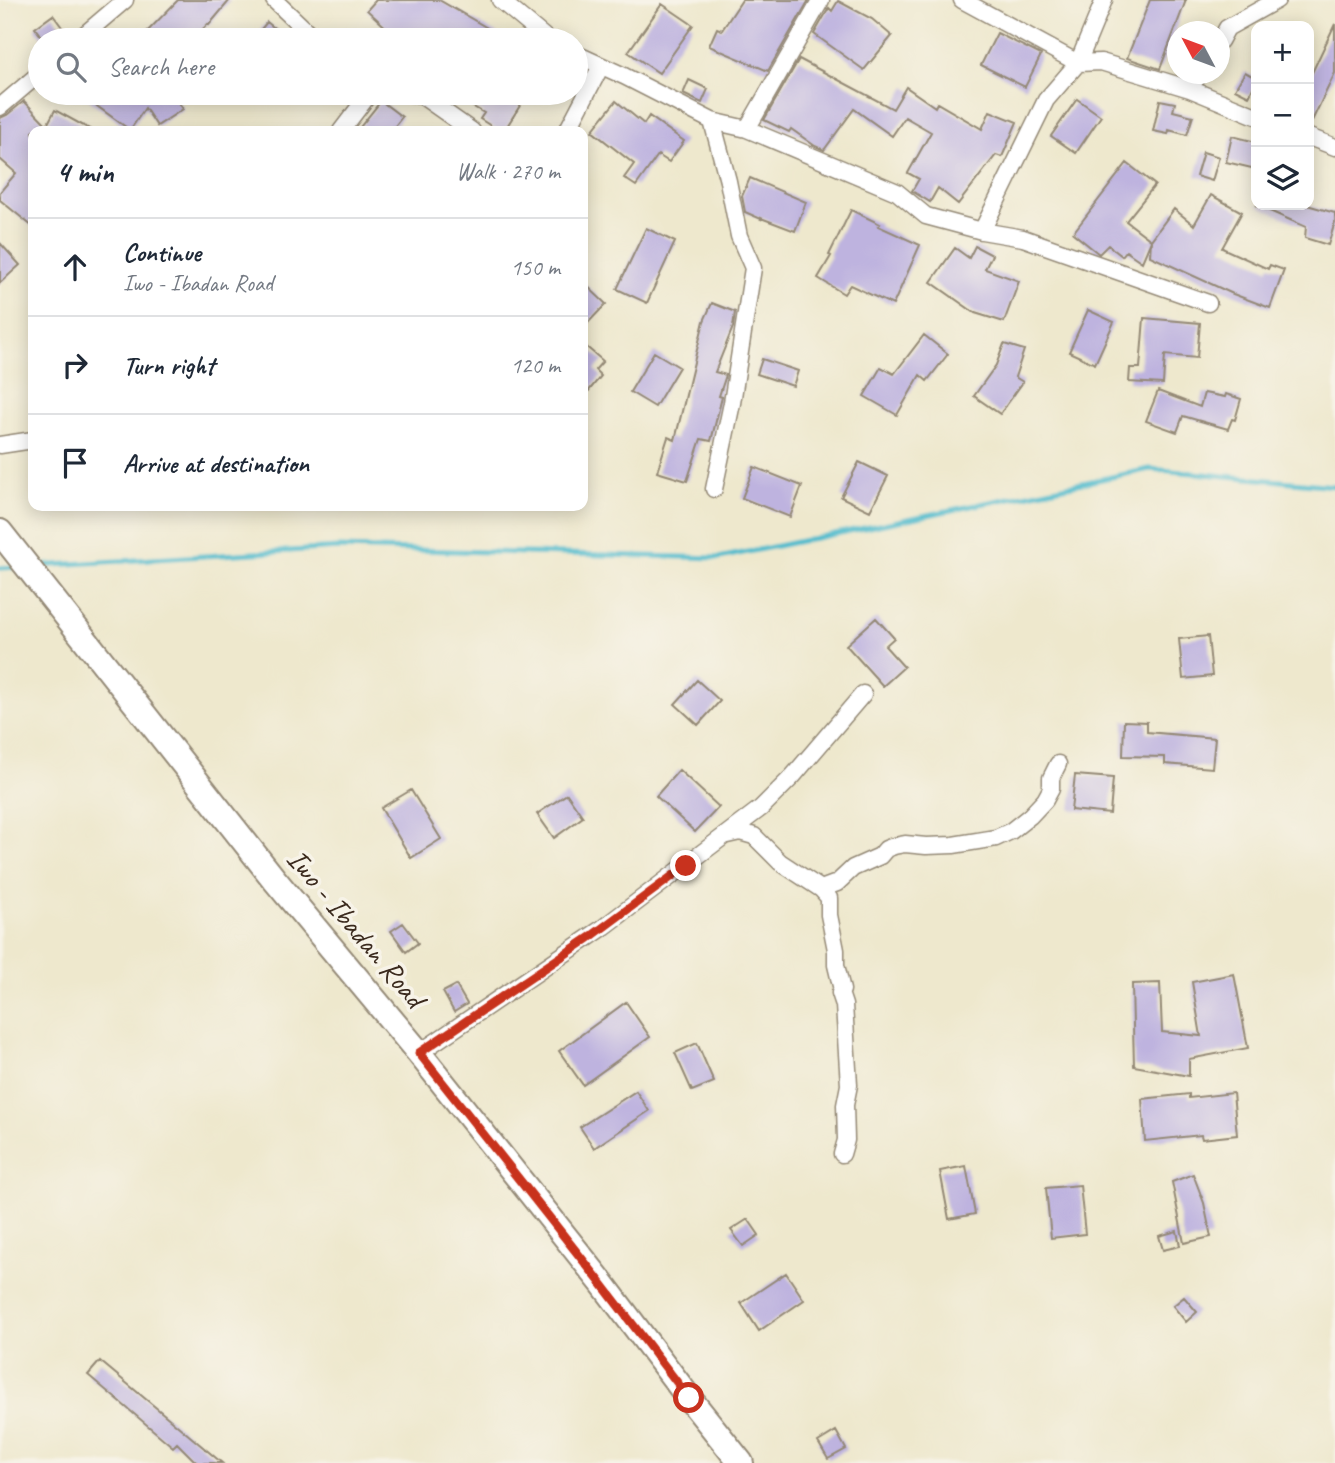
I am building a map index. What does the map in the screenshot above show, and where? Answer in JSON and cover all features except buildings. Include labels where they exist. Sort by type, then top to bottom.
[{"type":"main road","name":"Iwo - Ibadan Road","points":[[0,533],[274,879],[419,1053],[741,1463]]},
{"type":"street","points":[[92,28],[125,0]]},
{"type":"street","points":[[274,0],[303,28]]},
{"type":"street","points":[[500,0],[534,28]]},
{"type":"street","points":[[747,129],[821,0]]},
{"type":"street","points":[[962,0],[1078,63],[1101,62],[1190,89],[1251,114]]},
{"type":"street","points":[[982,230],[1046,100],[1078,63],[1104,0]]},
{"type":"street","points":[[1230,26],[1276,0]]},
{"type":"street","points":[[588,60],[712,121],[747,129],[897,192],[926,216],[1023,238],[1208,303]]},
{"type":"street","points":[[588,91],[601,66]]},
{"type":"street","points":[[0,107],[28,83]]},
{"type":"street","points":[[1190,89],[1193,84]]},
{"type":"street","points":[[345,126],[361,105]]},
{"type":"street","points":[[435,105],[465,126]]},
{"type":"street","points":[[570,126],[581,105]]},
{"type":"street","points":[[712,121],[739,236],[753,268],[732,403],[714,489]]},
{"type":"street","points":[[1314,139],[1335,147]]},
{"type":"street","points":[[0,444],[28,441]]},
{"type":"street","points":[[419,1053],[589,938],[761,808],[793,776],[863,694]]},
{"type":"street","points":[[821,889],[837,883],[853,868],[880,856],[886,849],[894,846],[953,845],[996,838],[1011,831],[1045,800],[1058,764]]},
{"type":"street","points":[[727,835],[740,832],[754,836],[779,862],[821,889],[829,898],[836,965],[844,1005],[849,1085],[845,1105],[846,1140],[842,1154]]},
{"type":"waterway","points":[[35,566],[339,548],[719,558],[1150,469],[1335,486]]},
{"type":"waterway","points":[[0,568],[18,567]]},
{"type":"route","points":[[686,866],[589,938],[419,1053],[689,1398]]}]
